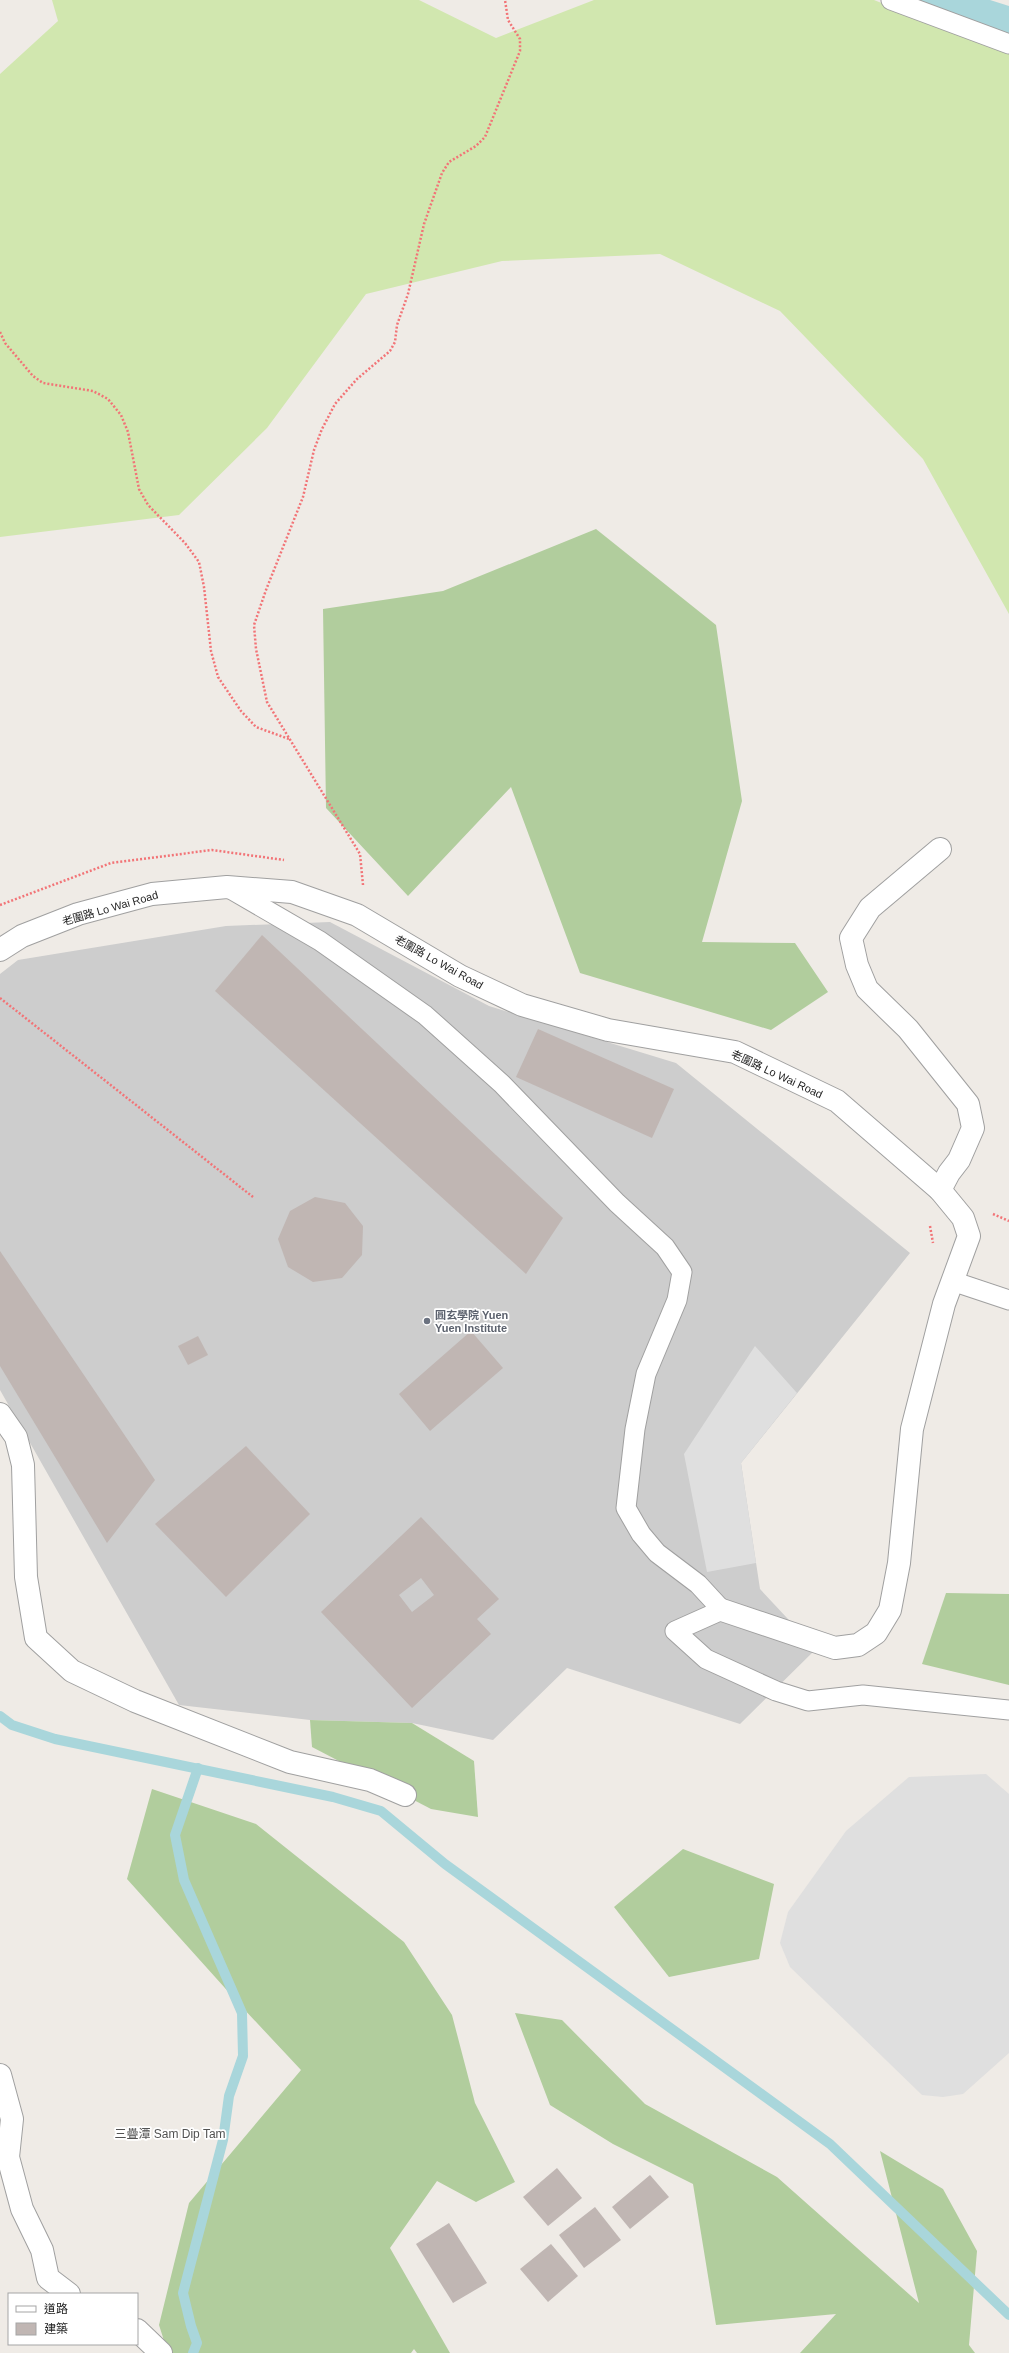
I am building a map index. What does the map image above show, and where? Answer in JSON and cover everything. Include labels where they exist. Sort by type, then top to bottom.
[{"type":"street","points":[[940,849],[870,908],[851,938],[857,964],[867,989],[908,1029],[968,1104],[973,1128],[959,1160],[949,1173],[940,1190]]},
{"type":"street","name":"老圍路 Lo Wai Road","points":[[0,950],[22,936],[78,914],[144,896],[227,887],[292,892],[357,915],[460,976],[522,1005],[608,1030],[735,1052],[837,1101],[940,1190],[963,1218],[969,1236],[944,1304],[912,1428],[898,1564],[890,1610],[876,1633],[858,1645],[835,1648],[722,1610]]},
{"type":"street","points":[[0,1414],[16,1437],[23,1465],[26,1577],[36,1638],[72,1671],[135,1701],[290,1762],[370,1780],[405,1795]]},
{"type":"street","points":[[0,2075],[12,2119],[8,2157],[22,2210],[42,2250],[48,2278],[68,2293]]},
{"type":"street","points":[[138,2331],[161,2353]]},
{"type":"lane","points":[[891,0],[1009,44]]},
{"type":"lane","points":[[227,887],[320,941],[425,1015],[502,1084],[617,1204],[665,1247],[682,1272],[677,1300],[646,1374],[635,1428],[626,1508],[641,1534],[657,1554],[698,1584],[722,1610],[676,1631],[706,1659],[776,1691],[808,1701],[863,1695],[1009,1710]]},
{"type":"lane","points":[[952,1281],[1009,1300]]},
{"type":"path","points":[[363,889],[364,878],[360,854],[267,702],[256,649],[254,625],[300,503],[314,450],[322,429],[335,404],[357,379],[390,351],[395,342],[397,326],[408,294],[424,224],[442,173],[449,162],[476,146],[485,137],[520,51],[520,39],[508,20],[505,0]]},
{"type":"path","points":[[0,332],[5,343],[33,376],[43,383],[93,391],[108,400],[121,415],[128,432],[139,489],[148,505],[185,542],[199,562],[204,587],[211,651],[218,677],[241,711],[256,727],[290,740]]},
{"type":"path","points":[[0,998],[253,1197]]},
{"type":"shaded area","name":"圓玄學院 Yuen Yuen Institute","points":[[330,922],[489,1006],[676,1063],[910,1253],[741,1463],[760,1589],[816,1649],[740,1724],[567,1668],[493,1740],[412,1723],[310,1720],[179,1705],[0,1390],[0,974],[18,960],[226,926]]},
{"type":"shaded area","points":[[755,1346],[797,1393],[741,1463],[756,1563],[707,1572],[684,1454]]},
{"type":"shaded area","points":[[986,1774],[1009,1794],[1009,2053],[963,2094],[943,2097],[922,2095],[790,1967],[780,1943],[788,1912],[846,1831],[909,1777]]},
{"type":"green space","points":[[52,0],[419,0],[496,38],[594,0],[874,0],[1009,54],[1009,614],[923,459],[780,311],[660,254],[502,261],[366,294],[267,428],[179,515],[0,537],[0,74],[58,21]]},
{"type":"green space","points":[[596,529],[716,625],[742,801],[702,942],[795,943],[828,992],[771,1030],[580,973],[511,787],[408,896],[326,808],[323,609],[443,591]]},
{"type":"green space","points":[[946,1593],[1009,1594],[1009,1685],[922,1664]]},
{"type":"green space","points":[[310,1720],[412,1723],[474,1761],[478,1817],[431,1809],[312,1747]]},
{"type":"green space","points":[[152,1789],[256,1824],[404,1942],[452,2015],[475,2103],[515,2182],[476,2202],[437,2181],[390,2248],[450,2353],[417,2353],[414,2349],[411,2353],[168,2353],[159,2325],[189,2203],[301,2070],[127,1879]]},
{"type":"green space","points":[[683,1849],[774,1884],[759,1959],[669,1977],[614,1907]]},
{"type":"green space","points":[[515,2013],[562,2020],[645,2104],[777,2177],[919,2303],[880,2151],[943,2189],[977,2251],[969,2345],[975,2353],[800,2353],[836,2314],[716,2325],[693,2184],[613,2144],[550,2105]]},
{"type":"water","points":[[913,0],[990,0],[1009,6],[1009,34]]},
{"type":"building","points":[[262,935],[563,1218],[526,1274],[215,991]]},
{"type":"building","points":[[538,1029],[674,1089],[652,1138],[516,1077]]},
{"type":"building","points":[[315,1197],[345,1203],[363,1226],[362,1255],[342,1278],[313,1282],[288,1267],[278,1239],[290,1211]]},
{"type":"building","points":[[0,1251],[155,1480],[107,1543],[0,1366]]},
{"type":"building","points":[[471,1331],[503,1368],[430,1431],[399,1394]]},
{"type":"building","points":[[198,1336],[208,1355],[188,1365],[178,1346]]},
{"type":"building","points":[[246,1446],[310,1514],[226,1597],[155,1524]]},
{"type":"building","points":[[421,1517],[499,1599],[477,1619],[491,1634],[412,1708],[321,1612]],"holes":[[[421,1578],[434,1595],[412,1612],[399,1595]]]},
{"type":"building","points":[[557,2168],[582,2198],[548,2226],[523,2197]]},
{"type":"building","points":[[650,2175],[669,2197],[630,2229],[612,2207]]},
{"type":"building","points":[[595,2207],[621,2240],[584,2268],[559,2235]]},
{"type":"building","points":[[449,2223],[487,2283],[453,2303],[416,2244]]},
{"type":"building","points":[[551,2244],[578,2276],[548,2302],[520,2269]]},
{"type":"waterway","points":[[0,1716],[12,1725],[55,1739],[333,1797],[381,1811],[445,1864],[830,2144],[1009,2315]]},
{"type":"waterway","points":[[193,2353],[197,2343],[183,2293],[223,2140],[229,2096],[243,2056],[242,2013],[184,1880],[175,1835],[198,1768]]},
{"type":"place","name":"圓玄學院 Yuen Yuen Institute","points":[[427,1321]]},
{"type":"district","name":"三疊潭 Sam Dip Tam","points":[[170,2134]]}]
